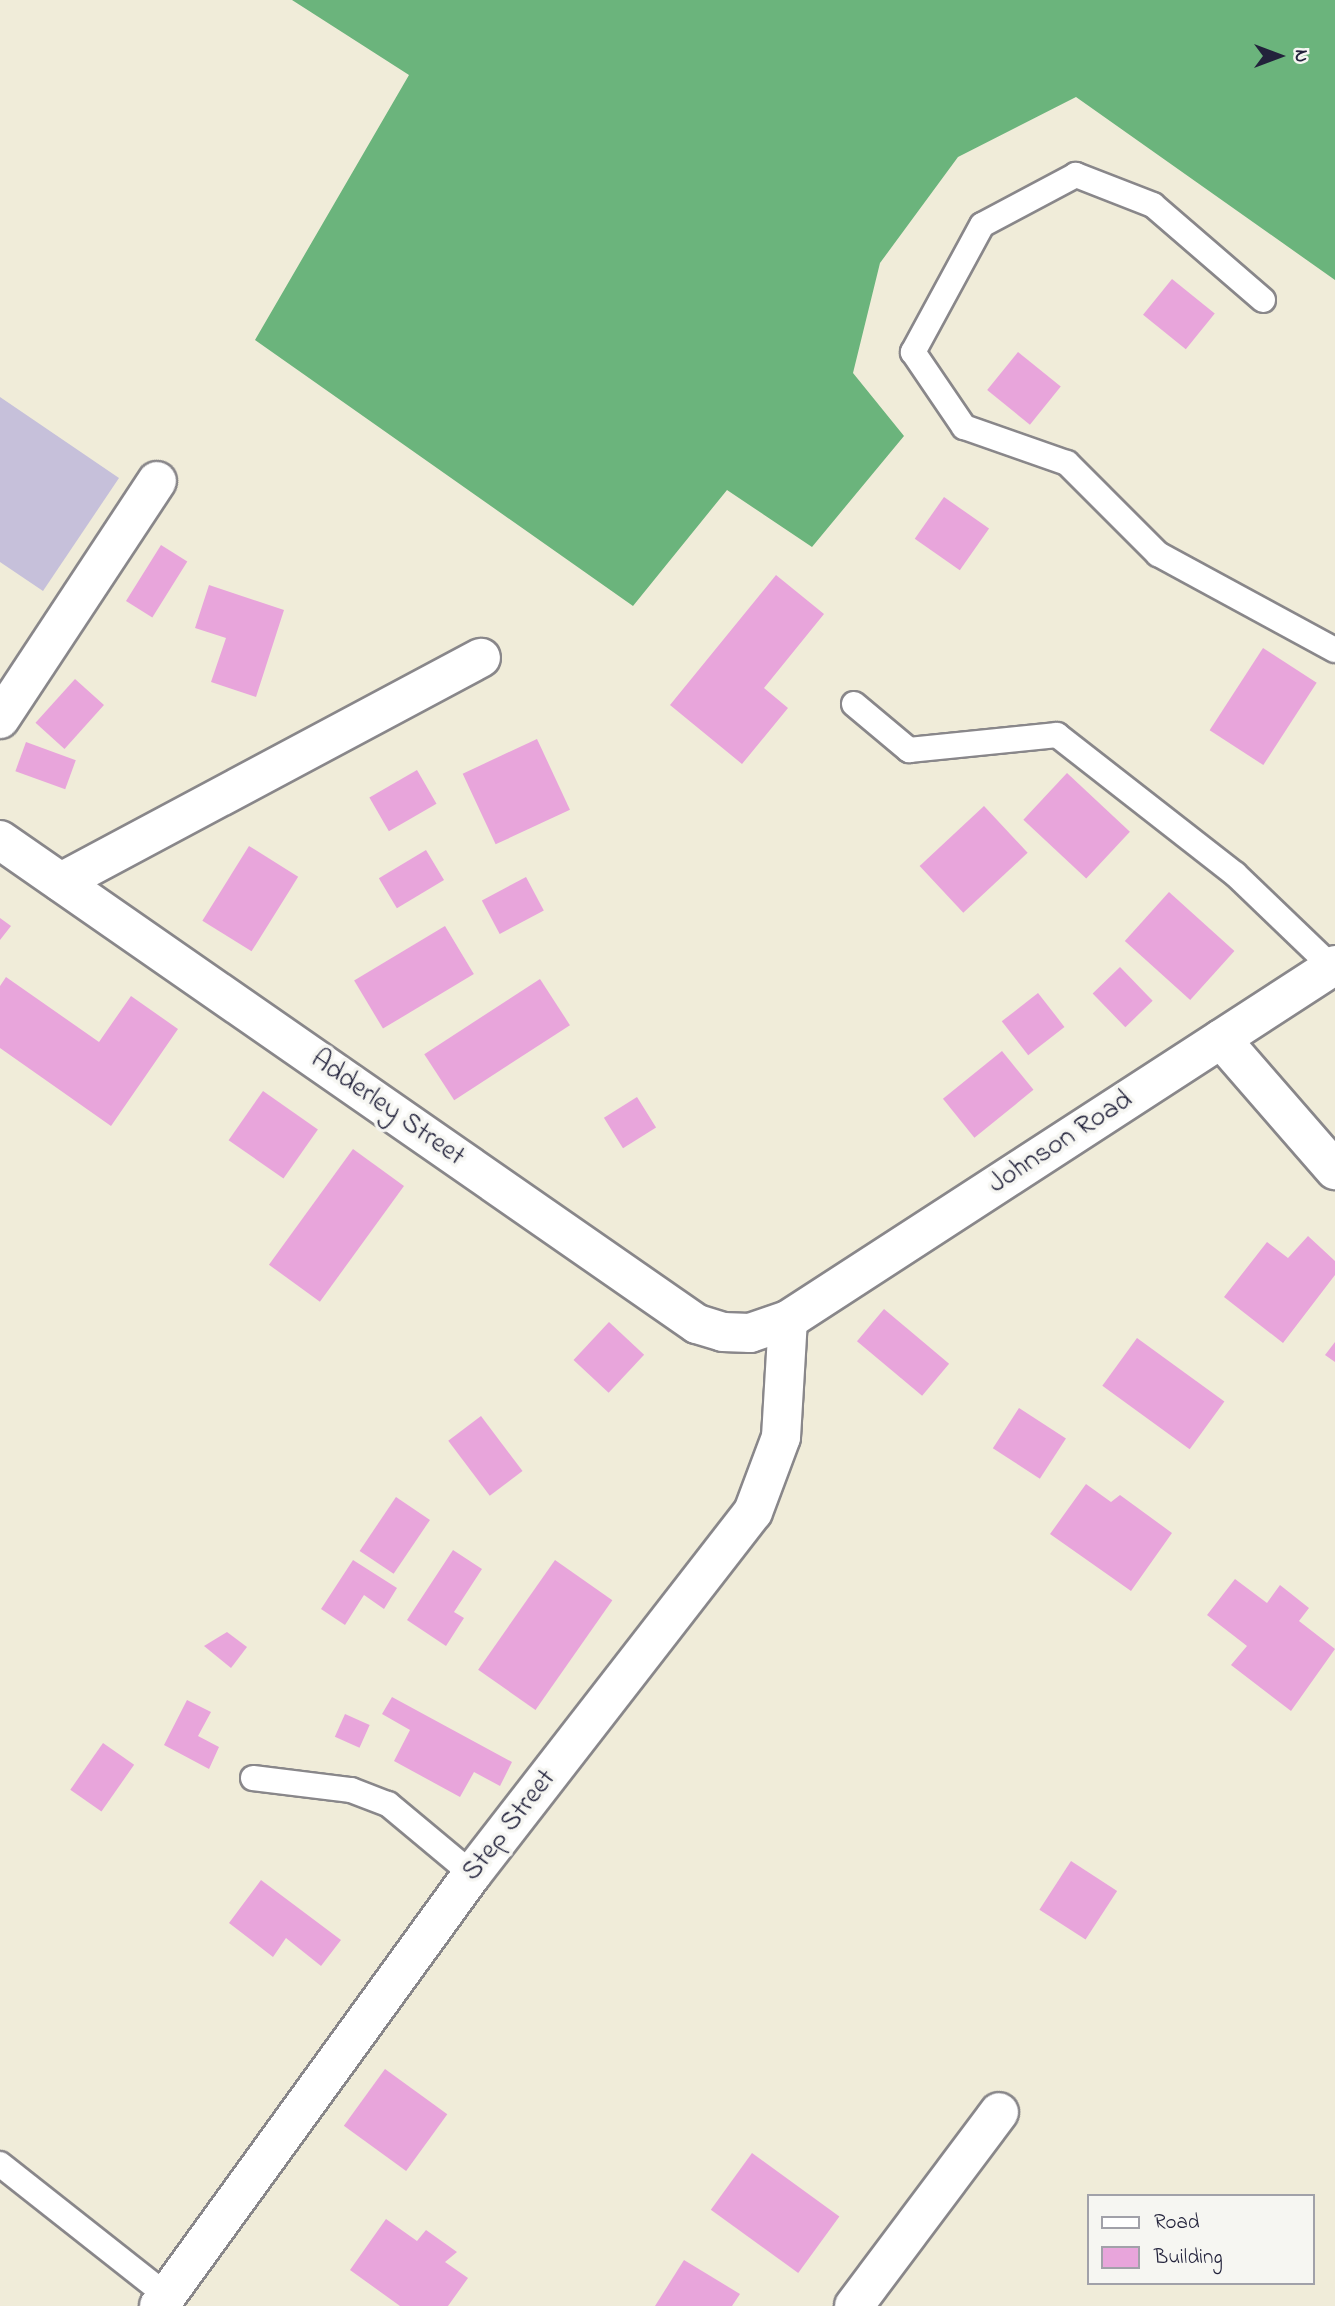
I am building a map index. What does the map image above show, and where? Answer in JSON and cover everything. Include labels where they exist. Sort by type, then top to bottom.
[{"type":"street","points":[[0,719],[157,481]]},
{"type":"street","points":[[61,882],[481,659]]},
{"type":"street","name":"Adderley Street","points":[[0,840],[697,1324],[723,1332],[750,1333],[788,1320]]},
{"type":"street","name":"Johnson Road","points":[[788,1320],[1334,966]]},
{"type":"street","points":[[1221,1040],[1335,1170]]},
{"type":"street","name":"Step Street","points":[[163,2301],[472,1874],[753,1511],[781,1437],[788,1320]]},
{"type":"street","points":[[854,2306],[999,2112]]},
{"type":"lane","points":[[1263,300],[1153,205],[1076,175],[982,225],[913,352],[964,427],[1066,463],[1158,554],[1335,650]]},
{"type":"lane","points":[[854,704],[909,750],[1056,735],[1235,874],[1334,966]]},
{"type":"lane","points":[[253,1778],[351,1790],[387,1804],[472,1874]]},
{"type":"lane","points":[[0,2164],[163,2301]]},
{"type":"shaded area","points":[[0,397],[119,478],[43,591],[0,562]]},
{"type":"green space","points":[[292,0],[1335,0],[1335,280],[1076,97],[958,157],[880,263],[853,373],[904,436],[812,547],[727,490],[633,606],[255,340],[409,75]]},
{"type":"building","points":[[1172,279],[1215,314],[1186,349],[1143,315]]},
{"type":"building","points":[[1018,352],[1061,387],[1030,425],[987,390]]},
{"type":"building","points":[[944,497],[989,529],[960,570],[915,539]]},
{"type":"building","points":[[161,545],[187,561],[152,617],[126,601]]},
{"type":"building","points":[[776,575],[824,614],[764,688],[788,708],[742,764],[670,705]]},
{"type":"building","points":[[209,585],[284,610],[256,697],[211,682],[226,638],[195,628]]},
{"type":"building","points":[[1263,648],[1317,683],[1263,765],[1210,730]]},
{"type":"building","points":[[75,679],[104,705],[65,749],[36,723]]},
{"type":"building","points":[[537,739],[570,810],[496,844],[463,774]]},
{"type":"building","points":[[26,742],[76,760],[65,789],[15,771]]},
{"type":"building","points":[[417,770],[437,804],[389,831],[369,798]]},
{"type":"building","points":[[1067,773],[1130,832],[1086,878],[1023,820]]},
{"type":"building","points":[[984,806],[1028,853],[963,913],[920,866]]},
{"type":"building","points":[[249,846],[298,877],[252,951],[202,921]]},
{"type":"building","points":[[426,850],[444,880],[397,908],[379,878]]},
{"type":"building","points":[[526,877],[544,911],[500,934],[482,900]]},
{"type":"building","points":[[1169,892],[1234,951],[1190,1000],[1125,941]]},
{"type":"building","points":[[0,918],[11,926],[0,940]]},
{"type":"building","points":[[445,926],[474,974],[383,1029],[354,981]]},
{"type":"building","points":[[1120,967],[1153,1001],[1125,1027],[1093,993]]},
{"type":"building","points":[[6,977],[99,1042],[131,996],[178,1029],[111,1126],[0,1048],[0,986]]},
{"type":"building","points":[[540,979],[570,1025],[454,1100],[424,1054]]},
{"type":"building","points":[[1038,993],[1064,1027],[1028,1055],[1002,1021]]},
{"type":"building","points":[[1002,1051],[1033,1090],[974,1138],[943,1099]]},
{"type":"building","points":[[263,1091],[318,1129],[283,1179],[229,1140]]},
{"type":"building","points":[[637,1097],[656,1128],[623,1148],[604,1118]]},
{"type":"building","points":[[353,1149],[404,1186],[320,1302],[269,1265]]},
{"type":"building","points":[[1308,1236],[1335,1261],[1335,1275],[1283,1343],[1224,1297],[1267,1242],[1288,1258]]},
{"type":"building","points":[[884,1309],[949,1364],[922,1396],[857,1341]]},
{"type":"building","points":[[609,1322],[644,1355],[609,1393],[574,1360]]},
{"type":"building","points":[[1137,1338],[1224,1401],[1190,1449],[1102,1386]]},
{"type":"building","points":[[1335,1342],[1335,1362],[1325,1355]]},
{"type":"building","points":[[1019,1408],[1066,1438],[1040,1479],[993,1448]]},
{"type":"building","points":[[481,1416],[523,1471],[490,1496],[448,1441]]},
{"type":"building","points":[[1086,1484],[1111,1502],[1120,1495],[1172,1533],[1131,1591],[1050,1534]]},
{"type":"building","points":[[396,1497],[430,1520],[394,1574],[360,1551]]},
{"type":"building","points":[[453,1550],[482,1569],[454,1612],[464,1618],[446,1646],[407,1620]]},
{"type":"building","points":[[353,1560],[397,1588],[384,1609],[364,1595],[345,1625],[321,1609]]},
{"type":"building","points":[[555,1560],[612,1600],[535,1710],[478,1670]]},
{"type":"building","points":[[1235,1579],[1267,1603],[1280,1585],[1309,1608],[1299,1621],[1335,1649],[1291,1711],[1231,1665],[1247,1646],[1207,1615]]},
{"type":"building","points":[[227,1632],[247,1647],[231,1668],[204,1646]]},
{"type":"building","points":[[392,1697],[512,1762],[500,1786],[474,1772],[460,1797],[394,1761],[410,1730],[382,1714]]},
{"type":"building","points":[[187,1700],[211,1712],[198,1736],[219,1747],[209,1769],[164,1745]]},
{"type":"building","points":[[345,1714],[370,1725],[359,1748],[335,1737]]},
{"type":"building","points":[[103,1743],[134,1765],[101,1811],[70,1790]]},
{"type":"building","points":[[1071,1861],[1117,1891],[1086,1940],[1039,1910]]},
{"type":"building","points":[[261,1880],[341,1940],[321,1966],[286,1938],[273,1957],[229,1923]]},
{"type":"building","points":[[385,2069],[447,2114],[406,2171],[344,2126]]},
{"type":"building","points":[[752,2153],[839,2216],[798,2273],[711,2210]]},
{"type":"building","points":[[386,2219],[417,2241],[426,2230],[457,2252],[445,2262],[468,2278],[448,2306],[400,2306],[350,2270]]},
{"type":"building","points":[[684,2260],[740,2294],[732,2306],[655,2306]]}]
